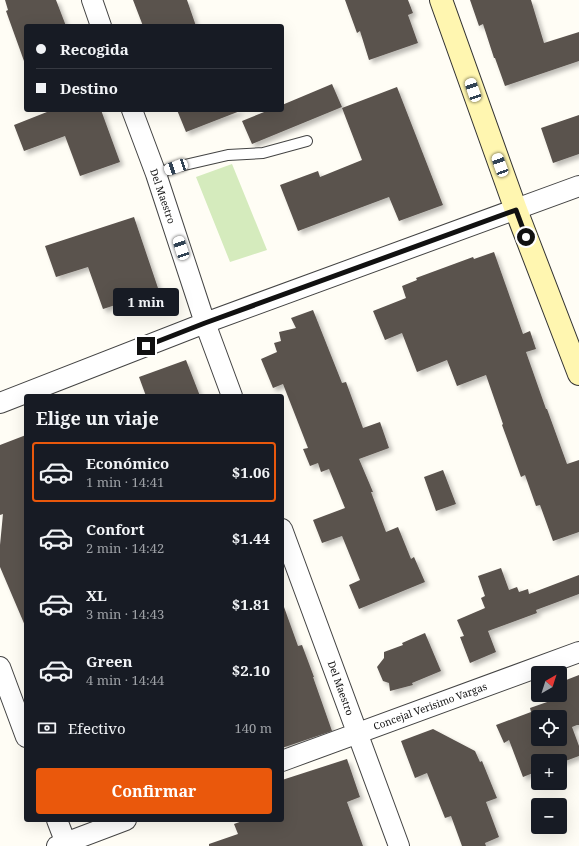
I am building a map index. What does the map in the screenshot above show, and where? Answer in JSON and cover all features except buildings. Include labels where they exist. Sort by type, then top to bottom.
[{"type":"street","points":[[92,0],[100,24]]},
{"type":"street","points":[[441,0],[516,210],[579,374]]},
{"type":"street","name":"Del Maestro","points":[[133,112],[156,174],[205,323],[231,394]]},
{"type":"street","points":[[0,403],[205,323],[579,186]]},
{"type":"street","name":"Del Maestro","points":[[284,534],[400,846]]},
{"type":"street","name":"Concejal Verisimo Vargas","points":[[284,760],[579,652]]},
{"type":"street","points":[[0,667],[24,732]]},
{"type":"street","points":[[57,822],[63,845],[121,822]]},
{"type":"lane","points":[[156,174],[176,167],[228,155],[262,154],[307,140]]},
{"type":"green space","points":[[232,164],[267,250],[230,262],[196,177]]},
{"type":"route","points":[[146,346],[205,323],[516,210],[526,237]]}]
